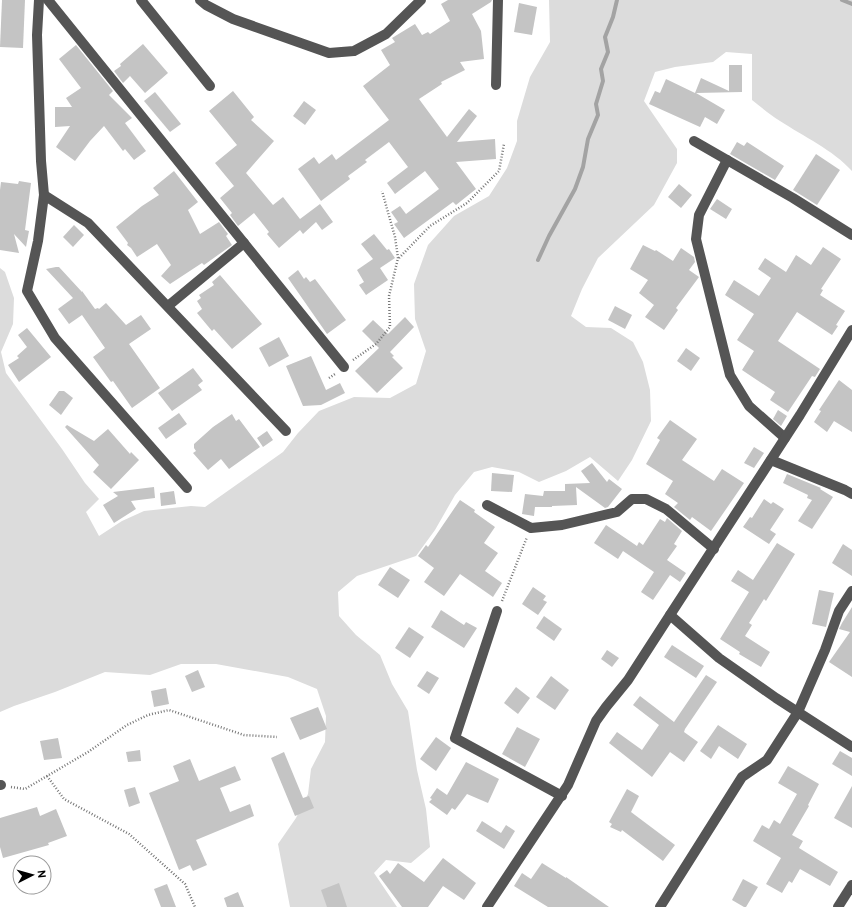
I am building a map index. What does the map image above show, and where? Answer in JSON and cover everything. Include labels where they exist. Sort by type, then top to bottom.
[{"type":"street","points":[[39,0],[37,35],[41,161],[44,195],[38,241],[27,291],[55,338],[187,488]]},
{"type":"street","points":[[48,0],[344,367]]},
{"type":"street","points":[[141,0],[210,86]]},
{"type":"street","points":[[200,0],[206,5],[233,19],[329,53],[354,51],[386,34],[421,0]]},
{"type":"street","points":[[496,86],[498,0]]},
{"type":"street","points":[[694,141],[793,198],[852,236]]},
{"type":"street","points":[[727,160],[699,215],[696,239],[730,375],[749,406],[785,438]]},
{"type":"street","points":[[44,195],[88,223],[286,431]]},
{"type":"street","points":[[168,306],[244,243]]},
{"type":"street","points":[[487,907],[562,796],[596,721],[628,680],[714,549],[852,330]]},
{"type":"street","points":[[771,460],[852,494]]},
{"type":"street","points":[[487,505],[531,528],[562,525],[617,512],[632,499],[646,499],[666,509],[714,549]]},
{"type":"street","points":[[660,907],[742,777],[767,760],[798,712],[825,650],[839,612],[852,591]]},
{"type":"street","points":[[497,611],[455,738],[562,796]]},
{"type":"street","points":[[670,615],[719,658],[852,747]]},
{"type":"street","points":[[838,907],[852,885]]},
{"type":"path","points":[[398,258],[430,226],[467,203],[499,171],[504,144]]},
{"type":"path","points":[[328,378],[376,344],[390,327],[389,296],[398,258],[395,237],[382,191]]},
{"type":"path","points":[[497,611],[531,528]]},
{"type":"path","points":[[0,785],[25,789],[88,752],[127,725],[148,715],[169,710],[244,735],[277,737]]},
{"type":"path","points":[[47,776],[64,799],[129,834],[185,884],[195,907]]},
{"type":"shaded area","points":[[549,0],[852,0],[852,171],[836,156],[776,119],[752,100],[752,54],[726,52],[713,62],[675,67],[655,72],[644,101],[677,149],[677,163],[654,205],[598,258],[582,289],[571,316],[586,327],[611,328],[633,342],[643,362],[650,390],[651,421],[632,460],[618,481],[590,457],[566,471],[539,482],[519,472],[492,467],[474,472],[455,495],[435,530],[416,556],[357,576],[338,592],[339,616],[356,635],[380,655],[392,684],[408,711],[417,770],[426,809],[430,847],[411,863],[386,860],[374,873],[397,907],[290,907],[278,844],[296,818],[308,794],[311,769],[325,742],[326,716],[317,689],[288,677],[216,664],[181,664],[150,675],[105,672],[0,712],[0,268],[5,272],[14,298],[13,324],[1,352],[6,373],[85,483],[99,499],[86,512],[99,536],[122,521],[144,511],[191,506],[205,507],[283,452],[298,433],[319,411],[354,397],[390,398],[416,384],[426,351],[415,319],[414,284],[428,245],[454,216],[489,196],[507,168],[517,141],[517,121],[530,77],[550,42]]},
{"type":"building","points":[[2,0],[25,0],[23,48],[0,47]]},
{"type":"building","points":[[448,0],[492,0],[472,14],[481,31],[484,59],[460,62],[465,70],[441,82],[442,84],[419,99],[447,137],[469,109],[477,116],[457,142],[495,139],[496,159],[456,162],[476,189],[456,205],[453,202],[404,238],[394,224],[398,222],[391,212],[400,206],[406,214],[439,189],[425,171],[395,194],[387,183],[408,167],[389,142],[365,160],[367,162],[348,176],[350,179],[321,201],[298,169],[314,157],[319,164],[332,154],[336,160],[389,120],[363,86],[390,65],[381,50],[395,42],[392,38],[415,24],[422,35],[428,32],[430,34],[450,21],[441,4]]},
{"type":"building","points":[[519,3],[537,7],[532,35],[514,32]]},
{"type":"building","points":[[143,44],[168,73],[145,93],[130,76],[123,83],[114,71]]},
{"type":"building","points":[[76,45],[113,91],[109,95],[132,118],[125,123],[146,151],[134,160],[125,149],[123,151],[104,126],[90,141],[75,161],[56,147],[70,126],[55,127],[55,107],[72,107],[66,98],[81,88],[59,59]]},
{"type":"building","points":[[729,65],[742,65],[742,92],[696,93],[725,110],[717,124],[705,117],[700,127],[649,104],[655,91],[660,93],[666,79],[695,93],[701,78],[729,91]]},
{"type":"building","points":[[233,91],[254,117],[251,120],[274,141],[246,173],[273,205],[283,197],[300,219],[320,204],[333,222],[322,230],[316,222],[303,234],[300,230],[279,248],[267,234],[269,232],[254,213],[238,226],[230,215],[232,213],[220,198],[234,186],[215,163],[237,145],[209,111]]},
{"type":"building","points":[[155,92],[181,124],[170,132],[144,101]]},
{"type":"building","points":[[304,101],[316,110],[305,125],[293,116]]},
{"type":"building","points":[[737,142],[744,146],[747,142],[784,166],[775,180],[730,154]]},
{"type":"building","points":[[816,154],[840,170],[817,205],[793,190]]},
{"type":"building","points":[[174,171],[198,202],[188,210],[200,234],[219,222],[228,234],[226,236],[232,245],[204,265],[202,263],[170,284],[161,276],[171,265],[157,244],[137,257],[127,245],[128,243],[116,227],[142,206],[159,195],[153,188]]},
{"type":"building","points":[[19,181],[31,183],[25,230],[29,231],[26,247],[14,234],[19,253],[0,250],[0,190],[1,182],[18,184]]},
{"type":"building","points":[[679,184],[692,195],[681,208],[668,197]]},
{"type":"building","points":[[717,199],[732,209],[726,219],[710,209]]},
{"type":"building","points":[[74,225],[84,235],[73,247],[63,237]]},
{"type":"building","points":[[374,234],[387,250],[389,249],[395,258],[380,268],[388,280],[366,295],[359,285],[364,282],[357,270],[373,259],[361,244]]},
{"type":"building","points":[[643,245],[655,251],[656,250],[673,261],[681,248],[694,257],[695,262],[689,270],[699,277],[676,308],[678,310],[664,330],[645,317],[654,305],[639,293],[648,280],[630,269]]},
{"type":"building","points":[[823,247],[841,259],[821,289],[823,290],[820,295],[845,311],[836,325],[838,326],[832,335],[797,312],[778,341],[820,369],[815,377],[812,376],[788,412],[770,400],[775,392],[742,370],[754,351],[737,340],[754,314],[725,295],[734,280],[759,296],[771,278],[758,269],[765,258],[786,272],[796,255],[811,265]]},
{"type":"building","points":[[59,267],[82,291],[95,309],[99,309],[106,303],[126,325],[141,315],[151,329],[129,344],[160,388],[132,408],[113,381],[111,382],[93,357],[105,348],[82,315],[69,324],[58,309],[73,298],[46,269]]},
{"type":"building","points":[[298,270],[304,279],[306,277],[310,282],[315,279],[346,320],[327,334],[288,278]]},
{"type":"building","points":[[220,275],[262,324],[232,349],[214,329],[212,331],[197,313],[202,309],[197,301],[201,298],[199,295],[214,285],[212,282]]},
{"type":"building","points":[[615,306],[632,315],[625,329],[608,320]]},
{"type":"building","points":[[405,317],[414,327],[390,352],[394,356],[392,357],[403,368],[377,393],[355,371],[379,348],[362,331],[373,320],[388,334]]},
{"type":"building","points":[[27,328],[51,357],[19,382],[8,365],[19,358],[17,356],[27,347],[18,335]]},
{"type":"building","points":[[279,337],[289,356],[269,367],[259,348]]},
{"type":"building","points":[[686,348],[700,358],[691,371],[677,361]]},
{"type":"building","points":[[311,356],[326,390],[340,383],[345,393],[321,405],[303,406],[286,366]]},
{"type":"building","points":[[193,368],[203,381],[198,385],[202,390],[172,411],[158,393]]},
{"type":"building","points":[[839,380],[852,390],[852,432],[834,421],[827,432],[814,422],[821,411],[819,410]]},
{"type":"building","points":[[59,391],[64,391],[73,398],[61,415],[49,405]]},
{"type":"building","points":[[778,410],[787,416],[781,426],[773,419]]},
{"type":"building","points":[[179,413],[187,424],[166,439],[158,428]]},
{"type":"building","points":[[232,414],[236,421],[239,419],[260,447],[229,469],[221,459],[208,470],[193,453],[196,451],[194,444],[213,427]]},
{"type":"building","points":[[670,420],[697,439],[682,460],[714,481],[722,469],[744,483],[711,531],[692,517],[690,520],[674,507],[678,503],[665,494],[673,481],[646,464],[660,440],[657,438]]},
{"type":"building","points":[[67,425],[94,441],[108,429],[130,454],[131,452],[139,460],[111,489],[93,472],[99,465],[65,427]]},
{"type":"building","points":[[267,431],[273,440],[263,447],[257,438]]},
{"type":"building","points":[[754,447],[764,453],[754,468],[744,463]]},
{"type":"building","points":[[592,463],[607,482],[609,479],[622,489],[608,507],[605,508],[576,487],[577,505],[535,507],[534,516],[522,514],[525,494],[543,496],[544,491],[565,491],[565,484],[590,483],[581,471]]},
{"type":"building","points":[[492,473],[514,475],[512,492],[491,491]]},
{"type":"building","points":[[787,474],[821,488],[820,489],[833,497],[812,529],[798,521],[812,500],[807,498],[808,495],[783,483]]},
{"type":"building","points":[[154,487],[155,498],[131,501],[136,509],[114,523],[103,505],[118,496],[113,492]]},
{"type":"building","points":[[174,491],[176,504],[161,506],[160,493]]},
{"type":"building","points":[[764,499],[771,504],[773,502],[784,509],[770,530],[776,534],[769,544],[743,527],[750,517],[752,518]]},
{"type":"building","points":[[460,500],[475,510],[474,512],[495,527],[484,543],[498,553],[485,571],[502,583],[493,597],[460,574],[444,596],[424,582],[434,568],[418,556],[426,545],[428,547]]},
{"type":"building","points":[[667,518],[682,531],[674,544],[677,546],[667,560],[686,573],[680,582],[670,575],[653,600],[641,592],[654,572],[623,551],[618,559],[594,543],[606,525],[637,546],[639,542],[643,545],[660,519],[665,522]]},
{"type":"building","points":[[777,543],[795,554],[766,601],[764,599],[749,623],[752,625],[745,636],[770,652],[761,667],[739,654],[740,652],[720,639],[749,592],[731,581],[738,570],[753,580]]},
{"type":"building","points":[[843,544],[852,550],[852,576],[832,563]]},
{"type":"building","points":[[390,567],[410,580],[398,598],[378,585]]},
{"type":"building","points":[[533,587],[546,596],[543,600],[547,602],[538,615],[522,604]]},
{"type":"building","points":[[819,590],[834,593],[826,627],[812,624]]},
{"type":"building","points":[[852,607],[852,677],[829,662],[850,632],[839,629]]},
{"type":"building","points":[[441,610],[464,625],[466,622],[477,628],[464,648],[431,627]]},
{"type":"building","points":[[544,616],[562,629],[554,641],[536,628]]},
{"type":"building","points":[[409,627],[424,637],[410,658],[395,648]]},
{"type":"building","points":[[672,645],[704,666],[696,678],[664,657]]},
{"type":"building","points":[[607,650],[619,658],[612,667],[601,659]]},
{"type":"building","points":[[198,670],[205,687],[192,692],[185,676]]},
{"type":"building","points":[[427,671],[439,678],[429,694],[417,686]]},
{"type":"building","points":[[706,675],[717,682],[685,729],[684,732],[698,742],[684,762],[670,752],[652,777],[609,743],[617,732],[642,750],[659,725],[633,705],[640,696],[674,722]]},
{"type":"building","points":[[551,676],[569,690],[555,710],[536,697]]},
{"type":"building","points":[[516,687],[530,698],[518,714],[504,703]]},
{"type":"building","points":[[166,688],[169,704],[154,707],[151,691]]},
{"type":"building","points":[[318,707],[327,729],[300,740],[290,718]]},
{"type":"building","points":[[718,725],[747,744],[738,759],[719,746],[711,759],[700,751]]},
{"type":"building","points":[[517,727],[540,739],[525,767],[502,754]]},
{"type":"building","points":[[436,737],[451,748],[436,771],[420,759]]},
{"type":"building","points":[[58,738],[62,758],[44,760],[40,741]]},
{"type":"building","points":[[140,750],[141,761],[128,762],[126,752]]},
{"type":"building","points":[[840,751],[852,758],[852,776],[832,764]]},
{"type":"building","points":[[284,752],[303,798],[309,796],[314,808],[295,816],[271,758]]},
{"type":"building","points":[[190,759],[199,781],[235,766],[241,780],[220,788],[230,812],[250,804],[254,816],[196,840],[207,865],[193,871],[190,865],[179,870],[149,793],[179,781],[173,766]]},
{"type":"building","points":[[466,762],[499,779],[488,803],[467,794],[455,810],[452,808],[447,815],[429,802],[432,799],[430,798],[437,788],[447,795]]},
{"type":"building","points":[[788,766],[819,784],[808,805],[809,806],[792,835],[803,841],[799,848],[838,872],[830,886],[800,869],[792,883],[789,881],[782,893],[766,884],[781,858],[753,841],[762,825],[769,829],[774,820],[780,824],[797,794],[778,783]]},
{"type":"building","points":[[852,786],[852,828],[834,818]]},
{"type":"building","points":[[135,787],[140,803],[129,807],[124,790]]},
{"type":"building","points":[[627,789],[639,796],[631,812],[675,845],[663,861],[622,830],[621,832],[610,827],[612,824],[609,822]]},
{"type":"building","points":[[37,807],[40,816],[56,809],[67,836],[48,843],[49,845],[3,858],[0,847],[0,818]]},
{"type":"building","points":[[482,821],[501,833],[506,825],[515,831],[504,849],[476,831]]},
{"type":"building","points":[[443,858],[476,883],[464,900],[443,886],[428,907],[402,907],[379,876],[387,870],[390,874],[398,863],[424,882]]},
{"type":"building","points":[[542,863],[566,877],[609,907],[548,907],[514,886],[522,873],[531,879]]},
{"type":"building","points":[[743,879],[758,887],[746,907],[732,900]]},
{"type":"building","points":[[339,883],[347,907],[327,907],[321,890]]},
{"type":"building","points":[[167,884],[176,907],[161,907],[154,889]]},
{"type":"building","points":[[238,892],[244,907],[227,907],[224,898]]},
{"type":"waterway","points":[[538,260],[549,236],[575,189],[583,167],[588,139],[598,115],[596,104],[603,81],[601,69],[608,52],[605,37],[613,17],[617,0]]},
{"type":"waterway","points":[[842,0],[852,4]]}]
